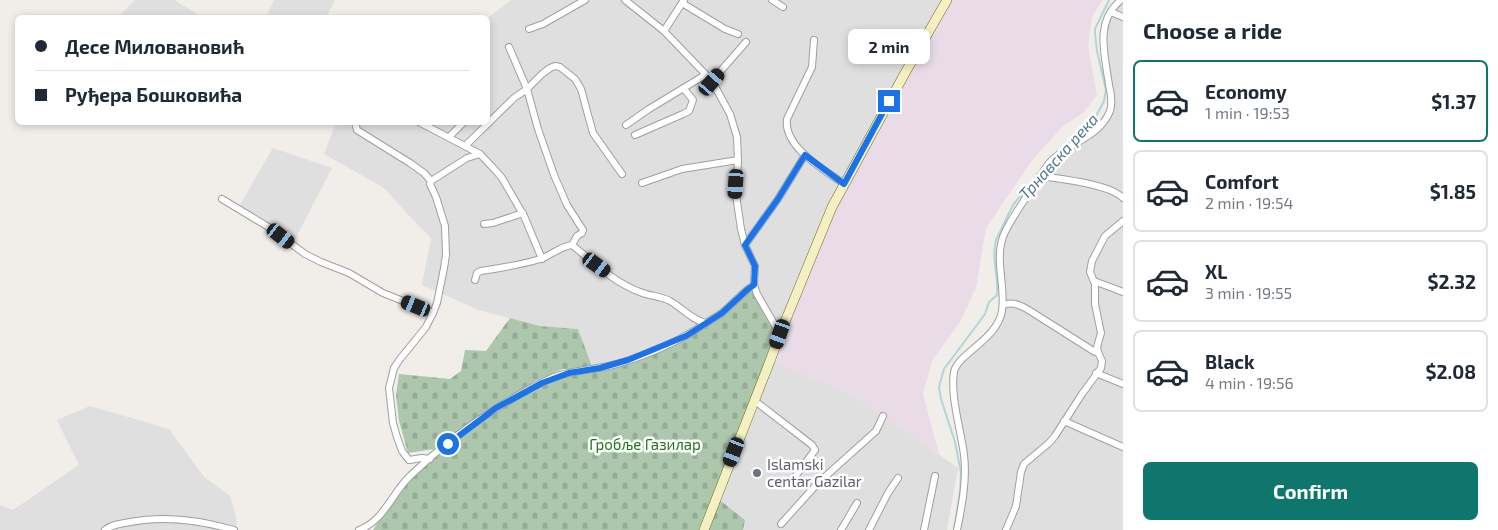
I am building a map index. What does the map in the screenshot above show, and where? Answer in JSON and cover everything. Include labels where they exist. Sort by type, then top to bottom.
[{"type":"main road","points":[[704,530],[824,226],[844,184],[947,0]]},
{"type":"street","points":[[529,30],[585,0]]},
{"type":"street","points":[[625,0],[633,3],[664,31],[712,82],[726,104],[738,137],[736,203],[740,230],[755,266],[754,285],[757,294],[780,334]]},
{"type":"street","points":[[772,0],[783,7]]},
{"type":"street","points":[[957,530],[963,494],[964,462],[956,409],[954,371],[958,363],[986,338],[1000,318],[1003,305],[1001,243],[1017,210],[1053,160],[1094,131],[1110,110],[1112,98],[1103,41],[1105,25],[1113,7],[1121,0]]},
{"type":"street","points":[[664,31],[683,2],[725,29],[738,34]]},
{"type":"street","points":[[1111,12],[1123,17]]},
{"type":"street","points":[[814,40],[812,67],[786,122],[792,140],[805,155],[844,184]]},
{"type":"street","points":[[712,82],[746,42]]},
{"type":"street","points":[[509,47],[527,89],[554,175],[567,205],[582,230],[582,233],[577,236],[572,246]]},
{"type":"street","points":[[490,122],[514,98],[550,68],[560,66],[575,79],[581,89],[593,132],[622,174]]},
{"type":"street","points":[[626,125],[705,75]]},
{"type":"street","points":[[635,135],[684,114],[689,110],[693,100],[684,89]]},
{"type":"street","points":[[356,125],[357,130],[410,163],[431,180],[430,184],[445,226],[446,255],[437,303],[426,327],[394,368],[389,388],[393,423],[402,451],[409,460],[430,459]]},
{"type":"street","points":[[425,125],[480,154],[502,178],[523,213],[542,258]]},
{"type":"street","points":[[450,137],[461,125]]},
{"type":"street","points":[[465,146],[486,125]]},
{"type":"street","points":[[431,180],[467,158],[480,154]]},
{"type":"street","points":[[745,245],[778,199],[805,155]]},
{"type":"street","points":[[642,183],[682,169],[738,160]]},
{"type":"street","points":[[1040,176],[1107,188],[1118,193],[1123,198]]},
{"type":"street","points":[[222,199],[321,262],[349,273],[383,293],[433,313]]},
{"type":"street","points":[[484,224],[523,213]]},
{"type":"street","points":[[1006,530],[1016,506],[1022,468],[1049,443],[1102,364],[1102,358],[1097,347],[1101,333],[1095,304],[1094,281],[1090,272],[1092,261],[1105,236],[1123,221]]},
{"type":"street","points":[[475,280],[477,273],[481,271],[520,265],[572,246],[630,288],[666,299],[698,321],[706,323]]},
{"type":"street","points":[[1094,281],[1123,292]]},
{"type":"street","points":[[359,530],[365,528],[386,509],[405,481],[430,459],[483,417],[515,397],[542,383],[569,373],[600,368],[628,360],[672,343],[722,313],[754,285]]},
{"type":"street","points":[[1003,305],[1018,304],[1095,352],[1098,352]]},
{"type":"street","points":[[1096,374],[1123,384]]},
{"type":"street","points":[[755,401],[812,445],[814,450],[794,478]]},
{"type":"street","points":[[781,524],[823,478],[876,431],[883,416]]},
{"type":"street","points":[[1064,421],[1123,448]]},
{"type":"street","points":[[924,530],[935,476]]},
{"type":"street","points":[[869,530],[898,478]]},
{"type":"street","points":[[841,530],[857,503]]},
{"type":"street","points":[[105,530],[113,525],[163,518],[204,522],[234,530]]},
{"type":"shaded area","points":[[135,0],[174,0],[200,15],[120,15]]},
{"type":"shaded area","points":[[274,0],[335,0],[327,15],[267,15]]},
{"type":"shaded area","points":[[511,0],[947,0],[780,334],[726,310],[663,347],[593,369],[578,329],[540,326],[479,310],[422,285],[431,238],[384,188],[324,154],[335,125],[490,125],[490,16]]},
{"type":"shaded area","points":[[947,0],[1103,0],[1092,17],[1088,47],[1097,95],[1083,113],[1063,126],[1030,163],[986,228],[976,288],[960,322],[932,361],[923,394],[939,454],[847,393],[770,361],[816,243]]},
{"type":"shaded area","points":[[1123,0],[1123,530],[957,530],[964,476],[954,384],[958,363],[1000,318],[1001,243],[1049,164],[1086,138],[1110,110],[1104,54],[1107,19]]},
{"type":"shaded area","points":[[273,148],[332,168],[292,245],[238,208]]},
{"type":"shaded area","points":[[770,361],[838,388],[856,398],[958,468],[947,530],[704,530]]},
{"type":"shaded area","points":[[90,406],[169,429],[204,477],[230,496],[236,516],[237,530],[0,530],[0,505],[13,510],[79,465],[57,420]]},
{"type":"green space","name":"Гробље Газилар","points":[[754,285],[780,334],[717,498],[745,520],[743,530],[373,530],[405,481],[482,417],[434,449],[408,453],[399,421],[396,395],[399,374],[450,379],[461,371],[465,350],[486,351],[510,318],[540,326],[578,329],[593,369],[613,365],[686,336]],"holes":[[[563,369],[587,369],[541,383],[486,414],[535,381]]]},
{"type":"waterway","name":"Трнавска река","points":[[1060,150],[1093,122],[1104,101],[1106,90],[1097,51],[1095,29],[1109,0]]},
{"type":"waterway","name":"Трнавска река","points":[[954,530],[961,473],[955,442],[939,387],[944,369],[985,314],[989,302],[997,295],[994,254],[996,240],[1013,205],[1038,174]]},
{"type":"place","name":"Islamski centar Gazilar","points":[[757,473]]},
{"type":"route","points":[[448,444],[496,408],[552,378],[613,365],[650,352],[686,336],[722,313],[754,285],[755,266],[745,245],[778,199],[805,155],[844,184],[889,101]]}]
